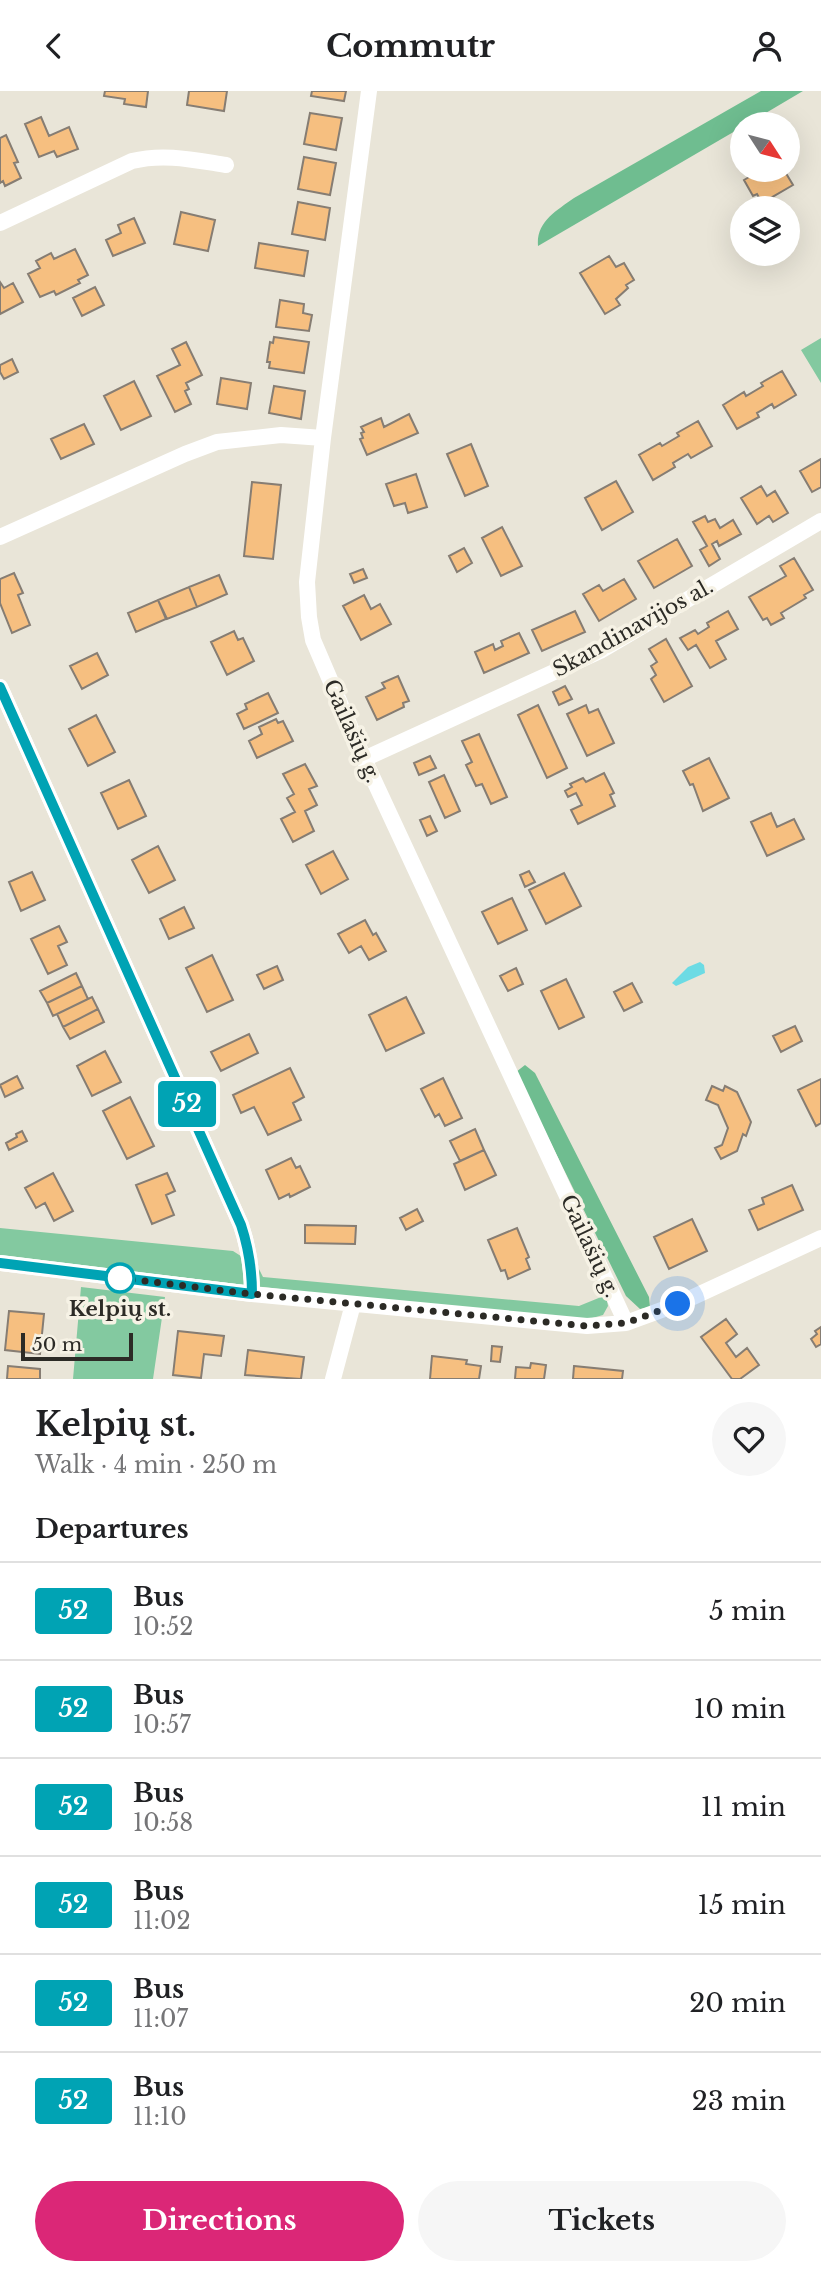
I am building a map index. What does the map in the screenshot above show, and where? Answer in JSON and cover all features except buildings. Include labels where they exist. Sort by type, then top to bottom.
[{"type":"street","name":"Gailašių g.","points":[[369,91],[323,438],[307,582],[309,617],[319,657],[364,759],[626,1323]]},
{"type":"street","points":[[0,223],[148,156],[226,165]]},
{"type":"street","points":[[0,537],[185,454],[218,442],[281,435],[323,438]]},
{"type":"street","name":"Skandinavijos al.","points":[[364,759],[600,651],[821,521]]},
{"type":"street","points":[[0,687],[241,1225],[249,1250],[252,1294]]},
{"type":"street","points":[[0,1263],[252,1294],[587,1326],[626,1323],[678,1304],[821,1238]]},
{"type":"street","points":[[333,1379],[353,1304]]},
{"type":"green space","points":[[761,91],[803,91],[767,112],[730,112],[730,134],[538,246],[540,230],[544,224],[574,198]]},
{"type":"green space","points":[[821,338],[821,383],[801,350]]},
{"type":"green space","points":[[525,1065],[535,1073],[649,1297],[650,1307],[640,1309],[626,1296],[516,1072]]},
{"type":"green space","points":[[0,1228],[233,1251],[258,1267],[263,1277],[579,1306],[606,1295],[608,1306],[603,1315],[585,1320],[407,1304],[0,1256]]},
{"type":"green space","points":[[81,1287],[165,1297],[153,1379],[73,1379]]},
{"type":"water","points":[[700,962],[704,965],[705,973],[676,986],[672,983],[688,967]]},
{"type":"bus line","name":"52","points":[[0,687],[241,1225],[249,1250],[252,1294],[0,1263]]},
{"type":"place","name":"Kelpių st.","points":[[120,1278]]},
{"type":"route","points":[[120,1278],[252,1294],[587,1326],[626,1323],[678,1304]]}]
